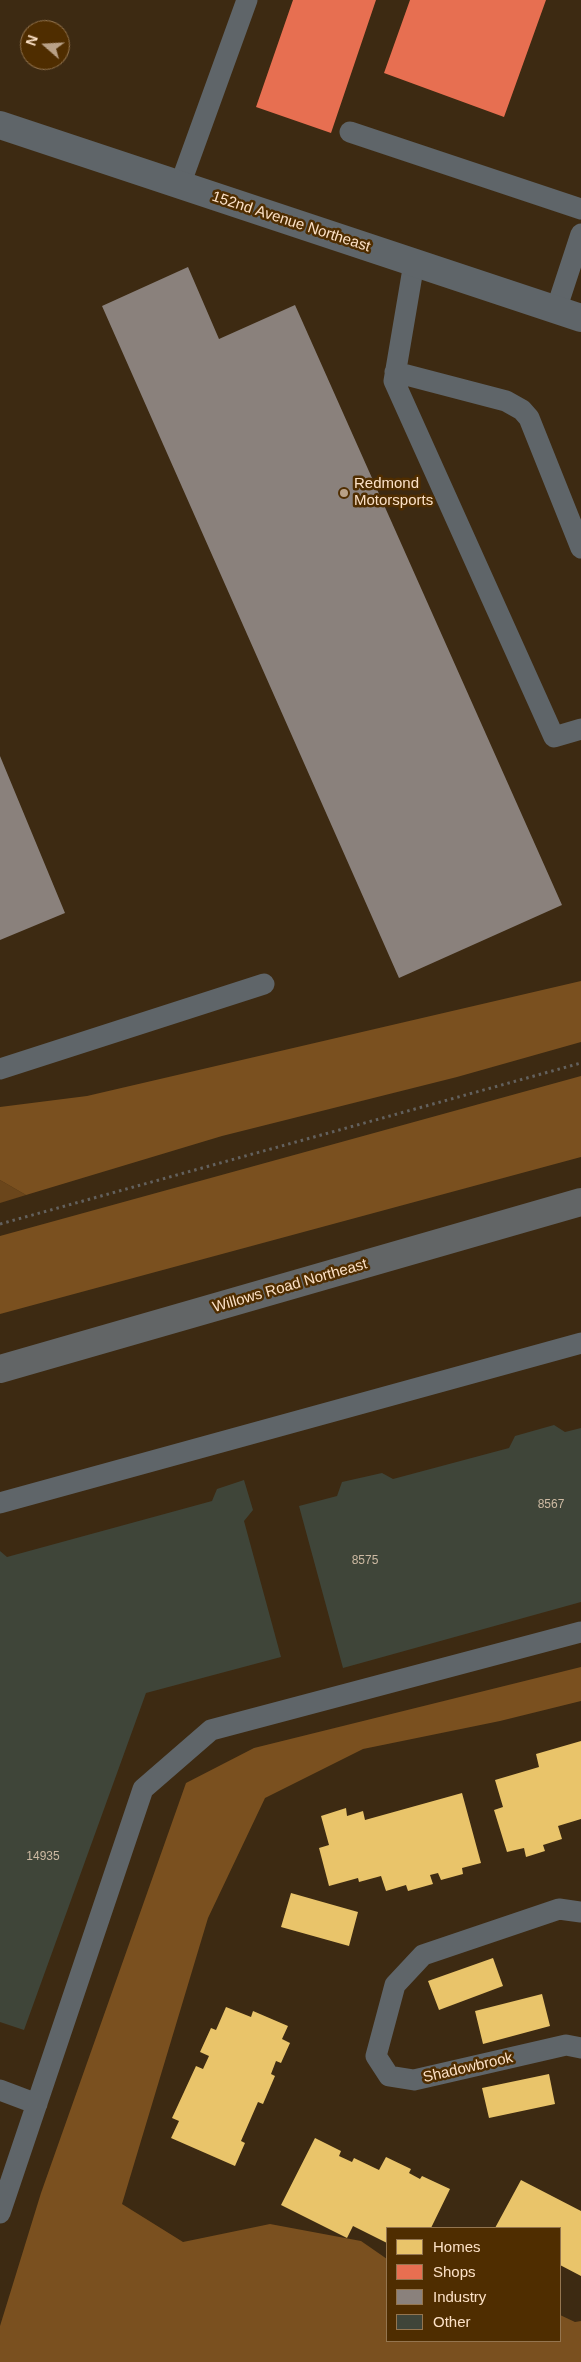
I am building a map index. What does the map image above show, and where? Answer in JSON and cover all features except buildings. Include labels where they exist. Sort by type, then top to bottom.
[{"type":"street","name":"152nd Avenue Northeast","points":[[0,125],[581,318]]},
{"type":"street","name":"Willows Road Northeast","points":[[0,1369],[581,1202]]},
{"type":"lane","points":[[180,185],[248,0]]},
{"type":"lane","points":[[350,132],[581,210]]},
{"type":"lane","points":[[556,310],[581,234]]},
{"type":"lane","points":[[414,263],[394,381],[554,737],[581,730]]},
{"type":"lane","points":[[396,372],[506,402],[522,410],[528,418],[581,548]]},
{"type":"lane","points":[[0,1069],[264,984]]},
{"type":"lane","points":[[0,1502],[581,1343]]},
{"type":"lane","points":[[0,2213],[143,1789],[211,1730],[581,1632]]},
{"type":"lane","name":"Shadowbrook","points":[[581,1912],[559,1909],[422,1954],[395,1985],[376,2056],[389,2076],[414,2080],[566,2045],[581,2048]]},
{"type":"lane","points":[[0,2090],[37,2104]]},
{"type":"path","points":[[0,1224],[581,1064]]},
{"type":"shaded area","points":[[581,981],[581,1042],[457,1077],[222,1136],[26,1195],[0,1180],[0,1107],[87,1096]]},
{"type":"shaded area","points":[[581,1076],[581,1157],[0,1314],[0,1236]]},
{"type":"shaded area","points":[[0,1180],[26,1195],[0,1203]]},
{"type":"shaded area","points":[[581,1667],[581,1701],[500,1721],[363,1749],[265,1798],[208,1918],[122,2204],[183,2242],[270,2224],[361,2241],[386,2258],[386,2342],[561,2342],[561,2315],[575,2322],[581,2321],[581,2362],[0,2362],[0,2326],[41,2193],[186,1783],[254,1748]]},
{"type":"place","name":"Redmond Motorsports","points":[[344,493]]}]
